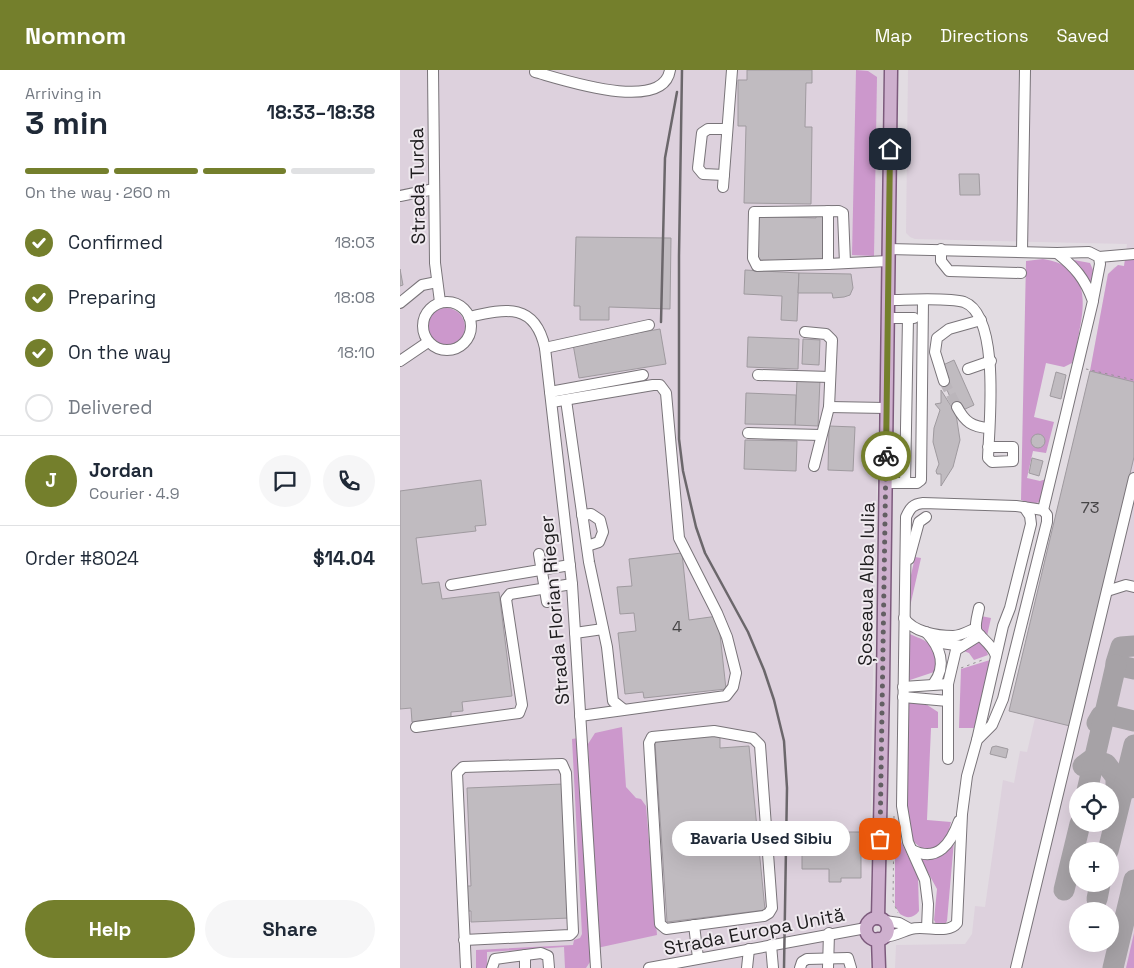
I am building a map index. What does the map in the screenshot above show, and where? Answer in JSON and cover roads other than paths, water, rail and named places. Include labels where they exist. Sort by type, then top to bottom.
[{"type":"main road","name":"Șoseaua Alba Iulia","points":[[881,919],[891,70]]},
{"type":"main road","points":[[879,968],[881,938],[888,929],[881,919],[869,922],[866,928],[868,935],[881,938]]},
{"type":"street","name":"Strada Turda","points":[[433,70],[434,189],[437,282],[440,302]]},
{"type":"street","points":[[535,72],[579,84],[620,91],[651,91],[664,82],[670,70]]},
{"type":"street","points":[[723,187],[732,70]]},
{"type":"street","points":[[1022,251],[1025,70]]},
{"type":"street","points":[[724,175],[703,174],[698,168],[702,133],[708,129],[727,129]]},
{"type":"street","points":[[400,196],[434,189]]},
{"type":"street","points":[[845,263],[845,216],[839,211],[756,210],[754,215],[753,258],[757,266],[845,263],[888,255],[941,249],[1057,253],[1089,252],[1099,258],[1134,254]]},
{"type":"street","points":[[828,211],[828,264]]},
{"type":"street","points":[[941,249],[941,261],[949,271],[1021,273]]},
{"type":"street","points":[[1057,253],[1076,268],[1093,301]]},
{"type":"street","points":[[1043,510],[1093,301],[1100,264],[1099,258]]},
{"type":"street","points":[[400,303],[422,285],[437,282]]},
{"type":"street","points":[[888,300],[964,302],[977,312],[981,320],[990,361],[988,447]]},
{"type":"street","points":[[885,482],[917,483],[921,480],[923,300]]},
{"type":"street","points":[[440,302],[454,303],[466,311],[469,318],[471,325],[467,339],[455,349],[440,350],[428,342],[424,335],[423,319],[432,306],[440,302]]},
{"type":"street","name":"Strada Florian Rieger","points":[[469,318],[504,311],[524,314],[539,328],[545,348],[572,584],[596,968]]},
{"type":"street","points":[[888,318],[923,318]]},
{"type":"street","points":[[904,483],[908,318]]},
{"type":"street","points":[[944,380],[935,352],[937,338],[949,329],[981,320]]},
{"type":"street","points":[[545,348],[649,325]]},
{"type":"street","points":[[805,332],[826,334],[832,340],[828,406],[814,466]]},
{"type":"street","points":[[400,361],[428,342]]},
{"type":"street","points":[[968,369],[990,361]]},
{"type":"street","points":[[551,397],[643,375]]},
{"type":"street","points":[[758,375],[830,377]]},
{"type":"street","points":[[551,397],[566,400],[653,385],[660,385],[666,393],[679,538],[717,613],[727,637],[736,673],[733,687],[726,696],[580,716]]},
{"type":"street","points":[[566,400],[582,515],[603,629],[613,700],[623,709]]},
{"type":"street","points":[[828,406],[886,408]]},
{"type":"street","points":[[957,407],[969,424],[975,427],[989,428]]},
{"type":"street","points":[[748,433],[821,435]]},
{"type":"street","points":[[1016,968],[1134,478]]},
{"type":"street","points":[[927,928],[928,904],[925,880],[904,826],[902,806],[906,516],[909,509],[916,503],[1024,507],[1043,510],[1047,515],[1047,522],[1003,699],[992,725],[977,740]]},
{"type":"street","points":[[881,938],[897,936],[910,929],[949,929],[957,923],[962,814],[968,776],[996,657],[1031,524],[1030,516],[1024,507]]},
{"type":"street","points":[[582,515],[591,514],[600,520],[603,532],[599,542],[587,546]]},
{"type":"street","points":[[904,583],[917,528],[919,522],[926,517]]},
{"type":"street","points":[[540,554],[547,602]]},
{"type":"street","points":[[451,585],[570,565]]},
{"type":"street","points":[[1112,571],[1130,586]]},
{"type":"street","points":[[416,727],[519,713],[522,705],[506,599],[510,594],[572,584]]},
{"type":"street","points":[[1107,591],[1130,586]]},
{"type":"street","points":[[948,759],[948,684],[954,656],[978,632],[980,608]]},
{"type":"street","points":[[904,618],[910,626],[926,632],[953,636],[978,632]]},
{"type":"street","points":[[576,633],[603,629]]},
{"type":"street","points":[[926,632],[935,642],[941,655],[941,674],[934,683]]},
{"type":"street","points":[[978,632],[990,643],[996,657]]},
{"type":"street","points":[[935,642],[962,646]]},
{"type":"street","points":[[903,686],[934,683],[948,684]]},
{"type":"street","points":[[903,697],[948,701]]},
{"type":"street","points":[[723,731],[753,738],[760,745],[772,908],[764,916],[694,925],[666,929],[660,924],[649,743],[652,737],[723,731]]},
{"type":"street","points":[[464,940],[570,934],[573,932],[566,773],[562,764],[463,767],[459,769],[457,774],[464,940],[466,968]]},
{"type":"street","points":[[912,850],[924,854],[938,852],[948,843],[962,814]]},
{"type":"street","points":[[881,919],[899,923],[910,929]]},
{"type":"street","points":[[694,925],[698,958]]},
{"type":"street","name":"Strada Europa Unită","points":[[649,968],[829,933],[866,928]]},
{"type":"street","points":[[828,963],[829,933]]},
{"type":"street","points":[[771,945],[773,968]]},
{"type":"street","points":[[746,968],[749,949]]},
{"type":"street","points":[[492,968],[495,959],[546,954],[548,956],[549,968]]},
{"type":"street","points":[[524,955],[525,968]]},
{"type":"street","points":[[800,968],[802,962],[807,960],[828,963],[848,958],[851,968]]},
{"type":"tunnel","points":[[944,381],[957,407]]},
{"type":"railway","points":[[682,70],[679,439],[683,471],[696,527],[705,553],[748,632],[764,670],[784,741],[787,788],[784,968]]},
{"type":"railway","points":[[661,322],[665,158],[677,92]]},
{"type":"place","name":"Bavaria Used Sibiu","points":[[880,839]]}]
